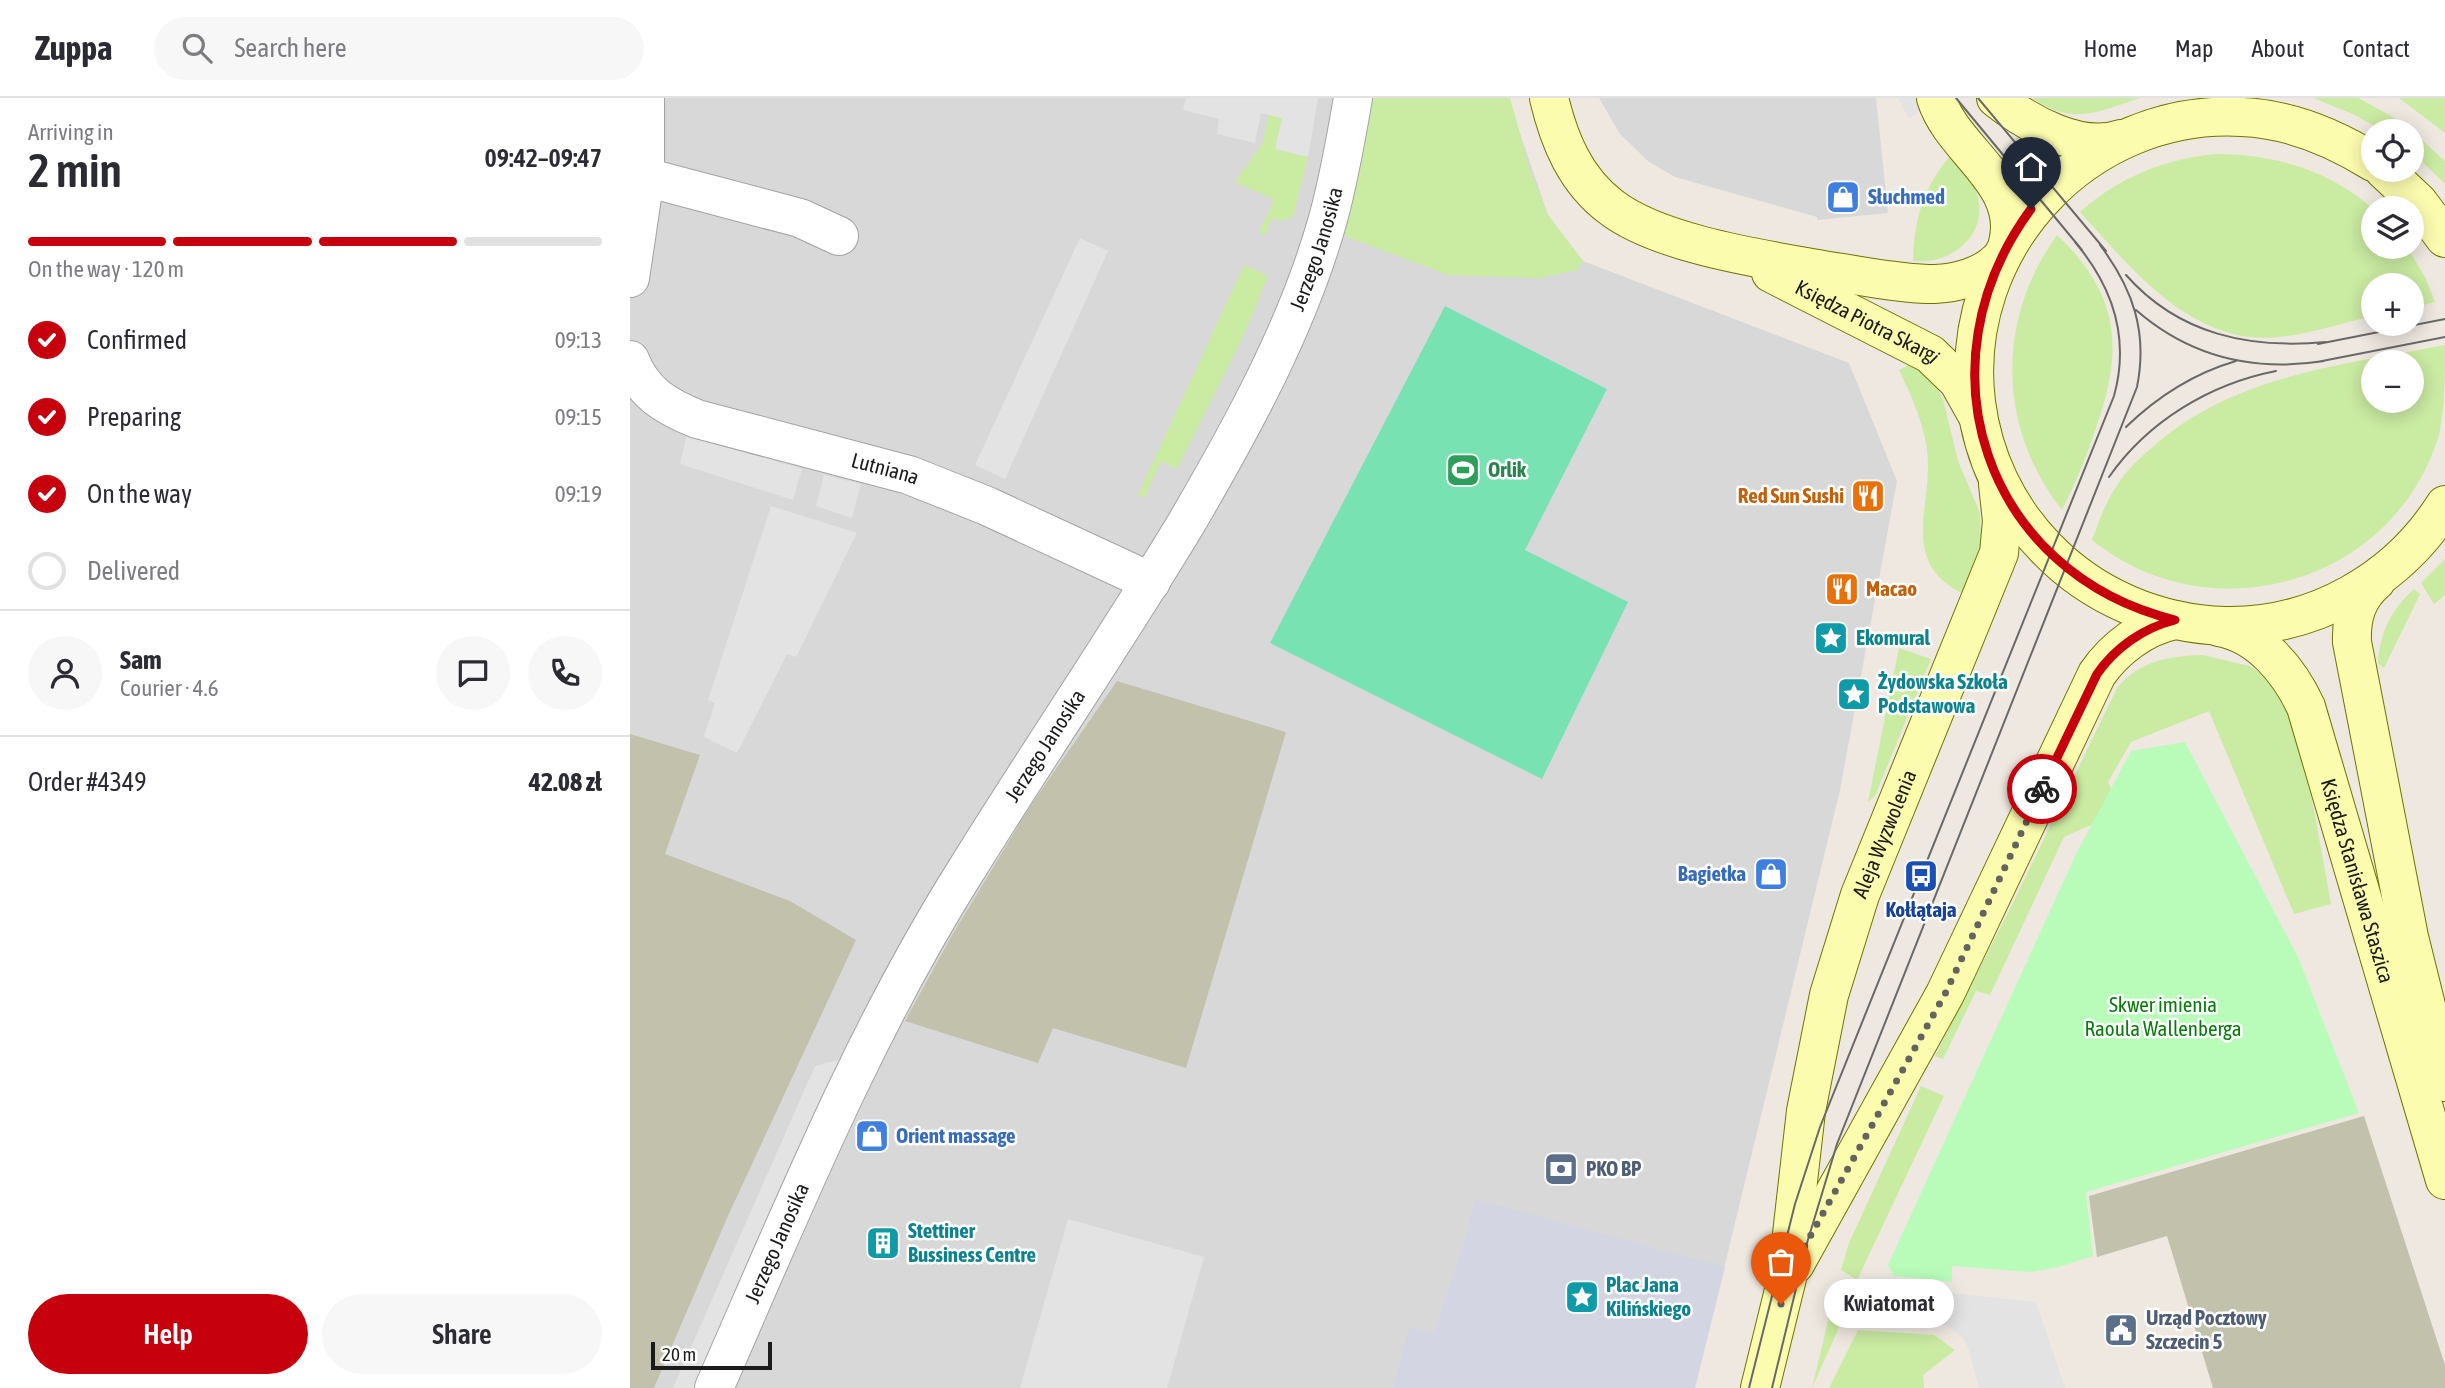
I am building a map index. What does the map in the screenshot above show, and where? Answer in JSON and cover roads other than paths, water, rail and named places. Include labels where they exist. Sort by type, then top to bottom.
[{"type":"street","points":[[631,264],[645,177],[645,98]]},
{"type":"street","name":"Jerzego Janosika","points":[[714,1388],[843,1097],[904,977],[964,872],[1151,582],[1242,425],[1289,327],[1328,218],[1353,98]]},
{"type":"street","name":"Księdza Piotra Skargi","points":[[1549,98],[1560,140],[1572,162],[1596,194],[1610,206],[1644,225],[1734,255],[1914,343],[1952,374],[1978,416]]},
{"type":"street","points":[[1936,98],[1950,124],[1992,178],[2008,204],[2012,227],[1984,297],[1976,336],[1974,376],[1978,416],[1995,473],[2025,525],[2067,568],[2118,600],[2175,620],[2214,625],[2254,625],[2312,612],[2349,596],[2383,575],[2412,548],[2445,505]]},
{"type":"street","points":[[1996,98],[2020,115],[2069,136],[2102,143],[2183,121],[2243,117],[2302,127],[2339,142],[2361,155]]},
{"type":"street","points":[[2004,251],[2031,209],[2059,181],[2091,156],[2126,138]]},
{"type":"street","points":[[645,177],[800,218],[839,236]]},
{"type":"street","points":[[2396,182],[2440,228]]},
{"type":"street","name":"Księdza Piotra Skargi","points":[[1734,255],[1891,281],[1935,284],[1978,275],[2004,251]]},
{"type":"street","name":"Lutniana","points":[[630,360],[642,384],[669,408],[696,419],[909,475],[987,506],[1151,582]]},
{"type":"street","name":"Aleja Wyzwolenia","points":[[1787,1278],[1812,1066],[1829,995],[1860,895],[1999,553],[2002,521],[1995,473]]},
{"type":"street","name":"Księdza Stanisława Staszica","points":[[2383,575],[2367,589],[2359,601],[2353,621],[2352,642],[2406,924],[2445,1082]]},
{"type":"street","points":[[1760,1388],[1787,1278],[1945,994],[2097,674],[2107,660],[2133,639],[2175,620]]},
{"type":"street","name":"Księdza Stanisława Staszica","points":[[2214,625],[2237,631],[2266,652],[2293,682],[2306,708],[2445,1180]]},
{"type":"tram line","points":[[1956,98],[2082,250]]},
{"type":"tram line","points":[[1978,98],[2106,251]]},
{"type":"tram line","points":[[1749,1388],[1795,1204],[1820,1127],[2114,396],[2120,354],[2115,314],[2099,277],[2075,242]]},
{"type":"tram line","points":[[1772,1388],[1807,1243],[1837,1144],[2137,387],[2140,348],[2135,312],[2121,278],[2100,245]]},
{"type":"tram line","points":[[2126,275],[2169,312],[2217,334],[2270,343],[2326,342]]},
{"type":"tram line","points":[[2136,310],[2178,339],[2224,357],[2273,364],[2324,361]]},
{"type":"tram line","points":[[2318,344],[2445,319]]},
{"type":"tram line","points":[[2317,362],[2445,337]]},
{"type":"tram line","points":[[2126,427],[2177,387],[2236,361]]},
{"type":"tram line","points":[[2109,477],[2142,439],[2182,408],[2228,385],[2276,371]]},
{"type":"place","name":"Słuchmed","points":[[1843,197]]},
{"type":"place","name":"Orlik","points":[[1463,470]]},
{"type":"place","name":"Red Sun Sushi","points":[[1868,496]]},
{"type":"place","name":"Macao","points":[[1842,589]]},
{"type":"place","name":"Ekomural","points":[[1831,638]]},
{"type":"place","name":"Żydowska Szkoła Podstawowa","points":[[1854,694]]},
{"type":"place","name":"Bagietka","points":[[1771,874]]},
{"type":"place","name":"Kołłątaja","points":[[1921,876]]},
{"type":"place","name":"Orient massage","points":[[872,1136]]},
{"type":"place","name":"PKO BP","points":[[1561,1169]]},
{"type":"place","name":"Stettiner Bussiness Centre","points":[[883,1243]]},
{"type":"place","name":"Plac Jana Kilińskiego","points":[[1582,1297]]},
{"type":"place","name":"Kwiatomat","points":[[1781,1304]]},
{"type":"place","name":"Urząd Pocztowy Szczecin 5","points":[[2121,1330]]},
{"type":"park label","name":"Skwer imienia Raoula Wallenberga","points":[[2163,1017]]}]
